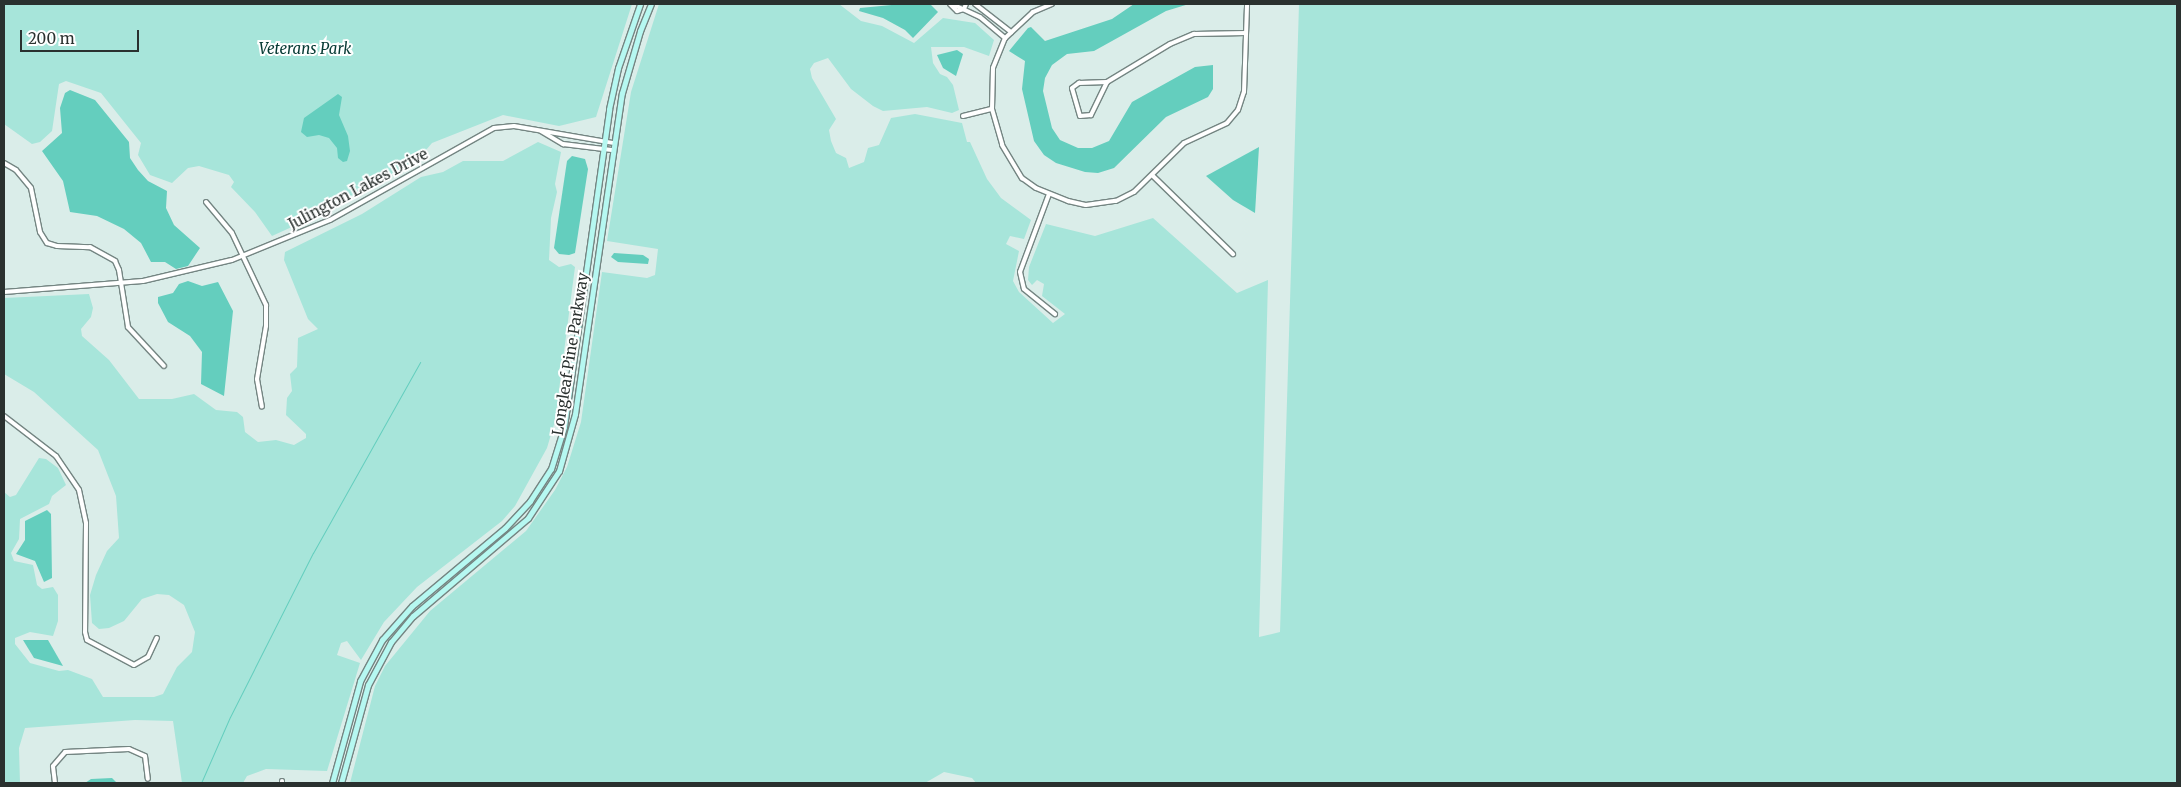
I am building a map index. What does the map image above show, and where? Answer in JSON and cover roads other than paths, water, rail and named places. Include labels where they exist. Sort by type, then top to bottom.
[{"type":"main road","name":"Longleaf Pine Parkway","points":[[332,783],[360,681],[378,645],[412,606],[505,528],[530,501],[551,469],[564,427],[604,142],[618,68],[640,4]]},
{"type":"main road","name":"Longleaf Pine Parkway","points":[[341,783],[368,685],[386,650],[413,616],[528,518],[559,471],[575,414],[612,150],[627,71],[651,4]]},
{"type":"main road","points":[[378,645],[386,650]]},
{"type":"street","points":[[951,4],[980,16],[1005,38]]},
{"type":"street","points":[[964,9],[966,4]]},
{"type":"street","points":[[975,4],[1011,32]]},
{"type":"street","points":[[1052,4],[1033,12],[1005,38],[992,68],[992,109],[1009,161],[1022,178],[1049,194],[1068,201],[1102,203],[1128,196],[1153,176],[1184,144],[1227,123],[1238,110],[1244,92],[1247,4]]},
{"type":"street","points":[[980,16],[984,10]]},
{"type":"street","points":[[1107,82],[1091,115],[1087,118],[1080,116],[1072,88],[1079,83],[1107,82],[1182,38],[1214,32],[1246,33]]},
{"type":"street","points":[[962,116],[992,109]]},
{"type":"street","name":"Julington Lakes Drive","points":[[4,292],[121,284],[174,275],[244,256],[330,220],[484,132],[505,126],[613,144]]},
{"type":"street","name":"Julington Lakes Drive","points":[[542,131],[562,144],[612,150]]},
{"type":"street","points":[[4,163],[16,170],[31,188],[40,232],[47,243],[57,246],[90,247],[108,256],[118,264],[128,326],[164,366]]},
{"type":"street","points":[[1153,176],[1233,254]]},
{"type":"street","points":[[1049,194],[1020,272],[1024,289],[1055,314]]},
{"type":"street","points":[[206,202],[226,224],[262,294],[267,314],[257,379],[262,406]]},
{"type":"street","points":[[4,416],[56,456],[79,490],[86,523],[85,632],[87,640],[134,665],[148,657],[157,638]]},
{"type":"street","points":[[55,783],[53,766],[65,752],[129,749],[145,756],[148,779]]},
{"type":"waterway","points":[[201,783],[230,717],[313,553],[420,362]]},
{"type":"park label","name":"Veterans Park","points":[[305,49]]}]
